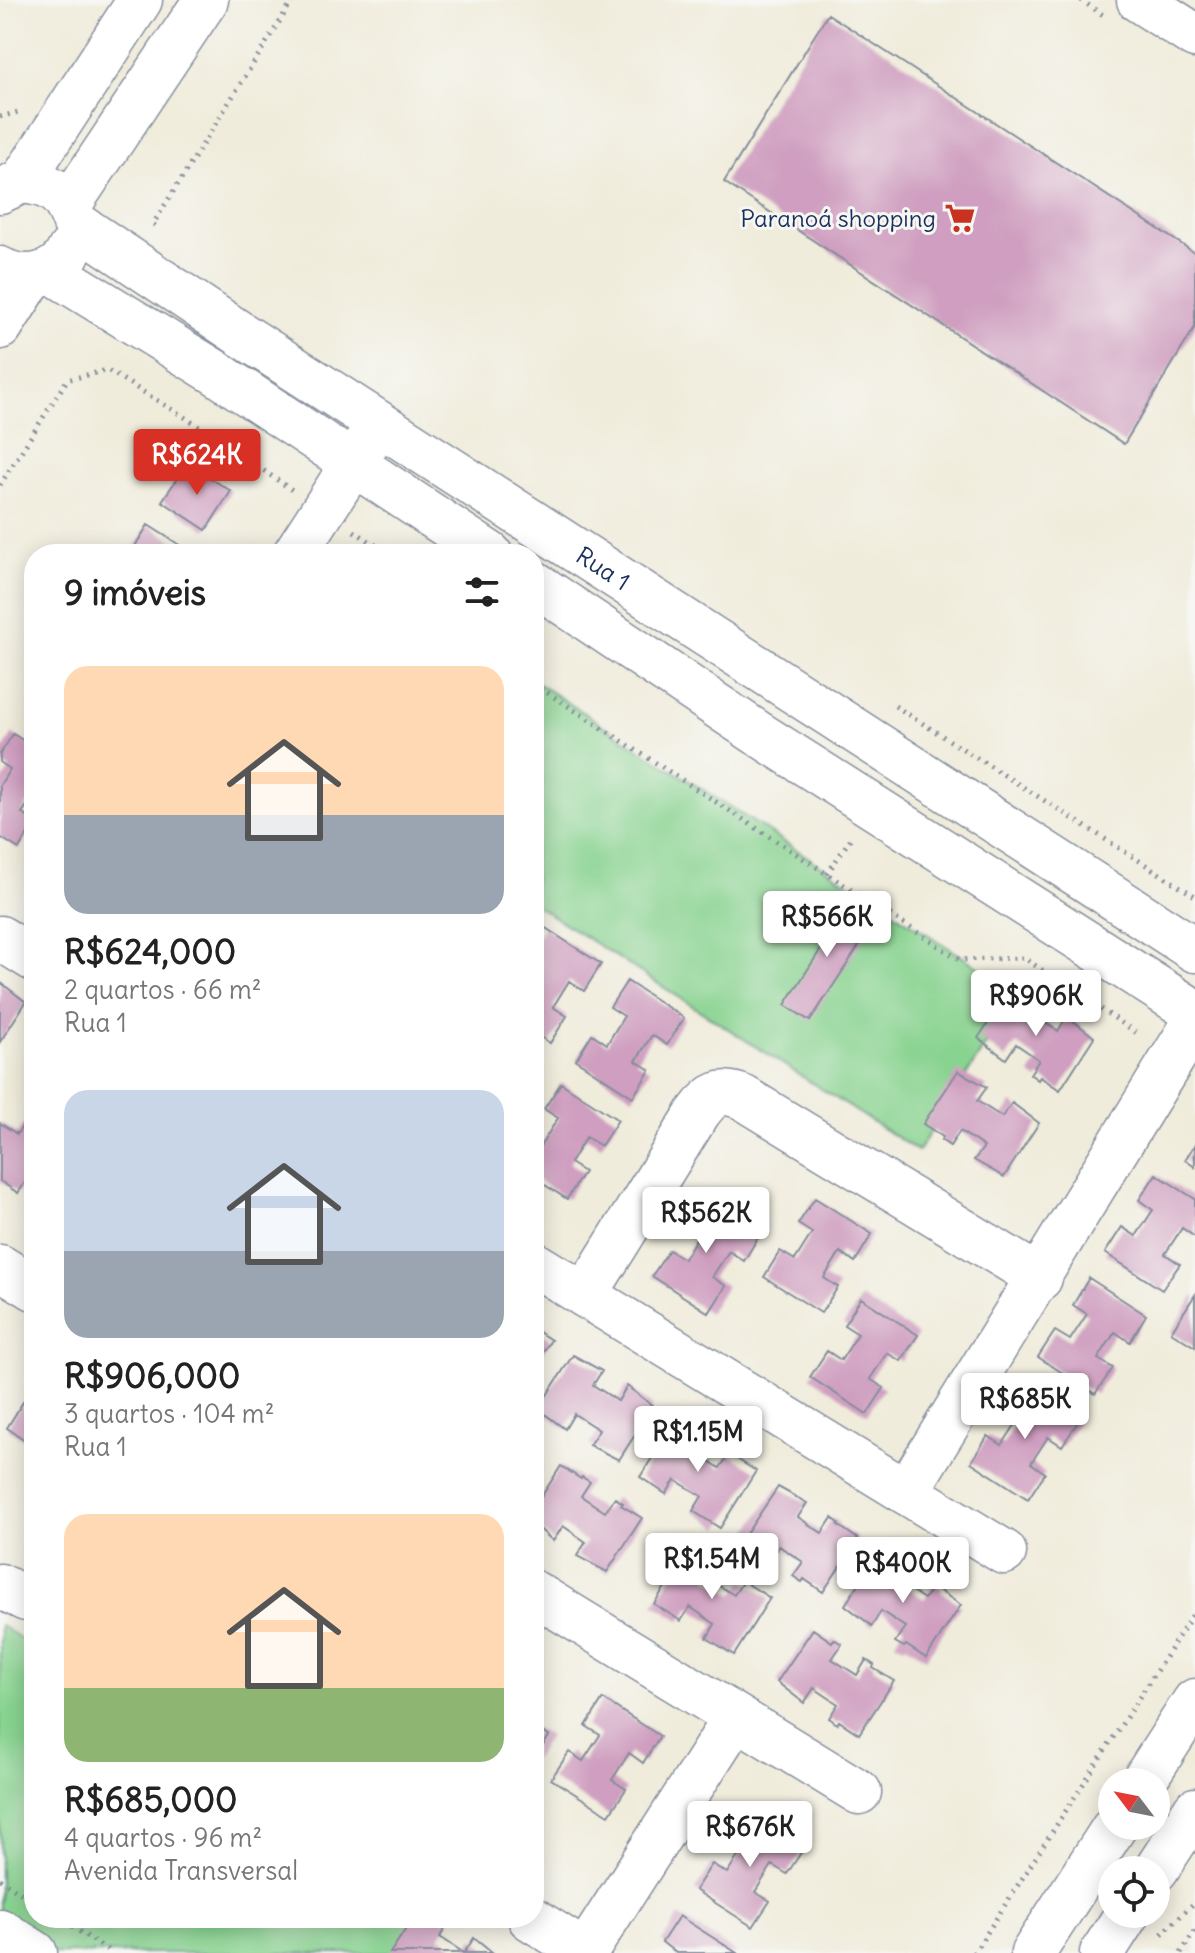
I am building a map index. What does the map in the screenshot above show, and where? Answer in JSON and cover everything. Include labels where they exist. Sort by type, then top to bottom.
[{"type":"street","points":[[7,185],[140,0]]},
{"type":"street","points":[[0,327],[28,272],[66,257],[74,238],[72,214],[206,0]]},
{"type":"street","points":[[1139,0],[1195,36]]},
{"type":"street","name":"Rua 1","points":[[7,185],[41,183],[57,191],[72,214],[379,423],[1195,950]]},
{"type":"street","points":[[28,272],[215,372],[475,544]]},
{"type":"street","points":[[302,544],[379,423]]},
{"type":"street","points":[[544,590],[756,732],[1195,1012]]},
{"type":"street","points":[[0,938],[24,953]]},
{"type":"street","points":[[906,1492],[1184,1040]]},
{"type":"street","points":[[585,1295],[698,1113],[708,1100],[719,1093],[732,1092],[1040,1278]]},
{"type":"street","points":[[0,1267],[24,1282]]},
{"type":"street","points":[[544,1270],[1004,1552]]},
{"type":"street","points":[[0,1586],[24,1598]]},
{"type":"street","points":[[544,1599],[859,1792]]},
{"type":"street","points":[[1152,1768],[1195,1701]]},
{"type":"street","points":[[544,1927],[586,1953],[736,1717]]},
{"type":"street","points":[[1165,1856],[1195,1810]]},
{"type":"street","points":[[1033,1953],[1106,1840]]},
{"type":"street","points":[[1102,1953],[1139,1929]]},
{"type":"street","points":[[0,1931],[35,1953]]},
{"type":"path","points":[[153,224],[293,0]]},
{"type":"path","points":[[0,485],[67,380],[107,370],[186,418],[374,544]]},
{"type":"path","points":[[544,690],[960,960],[1024,958],[1184,1040]]},
{"type":"path","points":[[974,1953],[1195,1611]]},
{"type":"path","points":[[0,1879],[24,1895]]},
{"type":"path","points":[[1139,1929],[1195,1902]]},
{"type":"path","points":[[74,1928],[112,1953]]},
{"type":"path","points":[[1181,1953],[1195,1931]]},
{"type":"green space","points":[[544,687],[1019,993],[918,1151],[544,910]]},
{"type":"green space","points":[[0,1625],[24,1641],[24,1928],[413,1928],[397,1953],[0,1953]]},
{"type":"building","name":"Paranoá shopping","points":[[828,14],[1195,253],[1195,327],[1124,444],[724,182]]},
{"type":"building","points":[[187,464],[231,491],[206,530],[162,501]]},
{"type":"building","points":[[148,525],[178,544],[136,544]]},
{"type":"building","points":[[13,734],[24,741],[24,841],[19,849],[0,837],[0,785],[10,769],[0,762],[0,754]]},
{"type":"building","points":[[827,901],[870,929],[810,1021],[785,1005],[828,938],[810,926]]},
{"type":"building","points":[[544,927],[601,964],[584,991],[569,981],[553,1007],[567,1016],[550,1043],[544,1039]]},
{"type":"building","points":[[627,981],[684,1018],[667,1045],[652,1035],[636,1061],[650,1070],[633,1097],[576,1060],[592,1034],[607,1044],[624,1016],[610,1007]]},
{"type":"building","points":[[0,982],[24,1000],[24,1005],[0,1042]]},
{"type":"building","points":[[1014,985],[1033,998],[1035,995],[1043,1000],[1033,1015],[1058,1031],[1067,1016],[1094,1037],[1060,1090],[1030,1074],[1039,1060],[1016,1044],[1006,1059],[978,1038]]},
{"type":"building","points":[[958,1071],[987,1087],[977,1101],[1002,1117],[1012,1103],[1039,1123],[1004,1177],[974,1160],[984,1147],[960,1131],[950,1146],[941,1140],[943,1137],[923,1124]]},
{"type":"building","points":[[561,1083],[618,1120],[601,1146],[586,1137],[570,1163],[584,1172],[567,1199],[544,1184],[544,1140],[558,1118],[544,1109]]},
{"type":"building","points":[[0,1123],[17,1134],[24,1123],[24,1184],[18,1193],[0,1181]]},
{"type":"building","points":[[1195,1144],[1195,1167],[1185,1160]]},
{"type":"building","points":[[1156,1174],[1195,1199],[1195,1237],[1182,1228],[1165,1254],[1180,1264],[1162,1290],[1105,1253],[1122,1227],[1136,1236],[1153,1210],[1139,1200]]},
{"type":"building","points":[[703,1197],[760,1234],[744,1261],[729,1251],[712,1277],[726,1286],[709,1313],[652,1276],[669,1250],[684,1259],[700,1232],[686,1223]]},
{"type":"building","points":[[815,1198],[872,1234],[855,1262],[840,1252],[824,1278],[838,1287],[821,1313],[764,1277],[780,1251],[795,1260],[812,1233],[798,1224]]},
{"type":"building","points":[[1089,1278],[1146,1315],[1130,1342],[1115,1332],[1098,1359],[1113,1368],[1095,1394],[1038,1357],[1055,1331],[1070,1340],[1087,1314],[1073,1305]]},
{"type":"building","points":[[1195,1295],[1195,1347],[1171,1332]]},
{"type":"building","points":[[861,1298],[918,1335],[901,1361],[887,1353],[870,1379],[884,1388],[867,1414],[810,1377],[827,1351],[841,1360],[858,1334],[844,1325]]},
{"type":"building","points":[[544,1335],[551,1340],[544,1351]]},
{"type":"building","points":[[573,1355],[602,1371],[593,1385],[618,1401],[627,1386],[653,1406],[619,1460],[589,1445],[599,1430],[574,1414],[565,1429],[544,1413],[544,1400]]},
{"type":"building","points":[[1022,1383],[1079,1420],[1062,1446],[1048,1437],[1031,1463],[1045,1473],[1028,1499],[971,1462],[988,1436],[1002,1445],[1019,1419],[1005,1409]]},
{"type":"building","points":[[23,1402],[24,1403],[24,1439],[7,1428]]},
{"type":"building","points":[[676,1420],[703,1437],[693,1452],[720,1468],[729,1454],[756,1471],[720,1528],[693,1511],[702,1496],[675,1480],[666,1494],[640,1477]]},
{"type":"building","points":[[561,1466],[590,1482],[581,1496],[605,1512],[615,1498],[642,1518],[607,1572],[577,1556],[586,1542],[563,1526],[553,1541],[544,1533],[544,1492]]},
{"type":"building","points":[[778,1487],[807,1503],[798,1517],[822,1533],[832,1518],[858,1539],[823,1592],[804,1579],[802,1582],[793,1576],[803,1562],[779,1546],[769,1561],[742,1540]]},
{"type":"building","points":[[691,1547],[717,1564],[708,1579],[734,1595],[743,1581],[770,1598],[734,1655],[707,1638],[715,1624],[690,1607],[681,1621],[654,1604]]},
{"type":"building","points":[[880,1552],[909,1568],[900,1583],[924,1599],[934,1584],[961,1605],[926,1658],[895,1642],[905,1627],[881,1611],[872,1626],[845,1605]]},
{"type":"building","points":[[813,1629],[832,1642],[834,1639],[842,1644],[832,1659],[857,1675],[866,1660],[894,1681],[859,1734],[829,1718],[838,1704],[814,1688],[804,1703],[777,1682]]},
{"type":"building","points":[[603,1699],[660,1736],[643,1763],[629,1753],[612,1780],[626,1789],[609,1815],[551,1779],[569,1752],[583,1761],[600,1735],[586,1726]]},
{"type":"building","points":[[747,1811],[804,1848],[787,1874],[772,1865],[755,1892],[770,1901],[753,1927],[695,1890],[712,1864],[727,1873],[744,1847],[730,1837]]},
{"type":"building","points":[[679,1916],[737,1953],[676,1953],[662,1942]]},
{"type":"building","points":[[406,1928],[445,1928],[440,1937],[464,1953],[390,1953]]},
{"type":"building","points":[[474,1938],[492,1953],[464,1953]]},
{"type":"place","name":"Paranoá shopping","points":[[960,218]]}]
